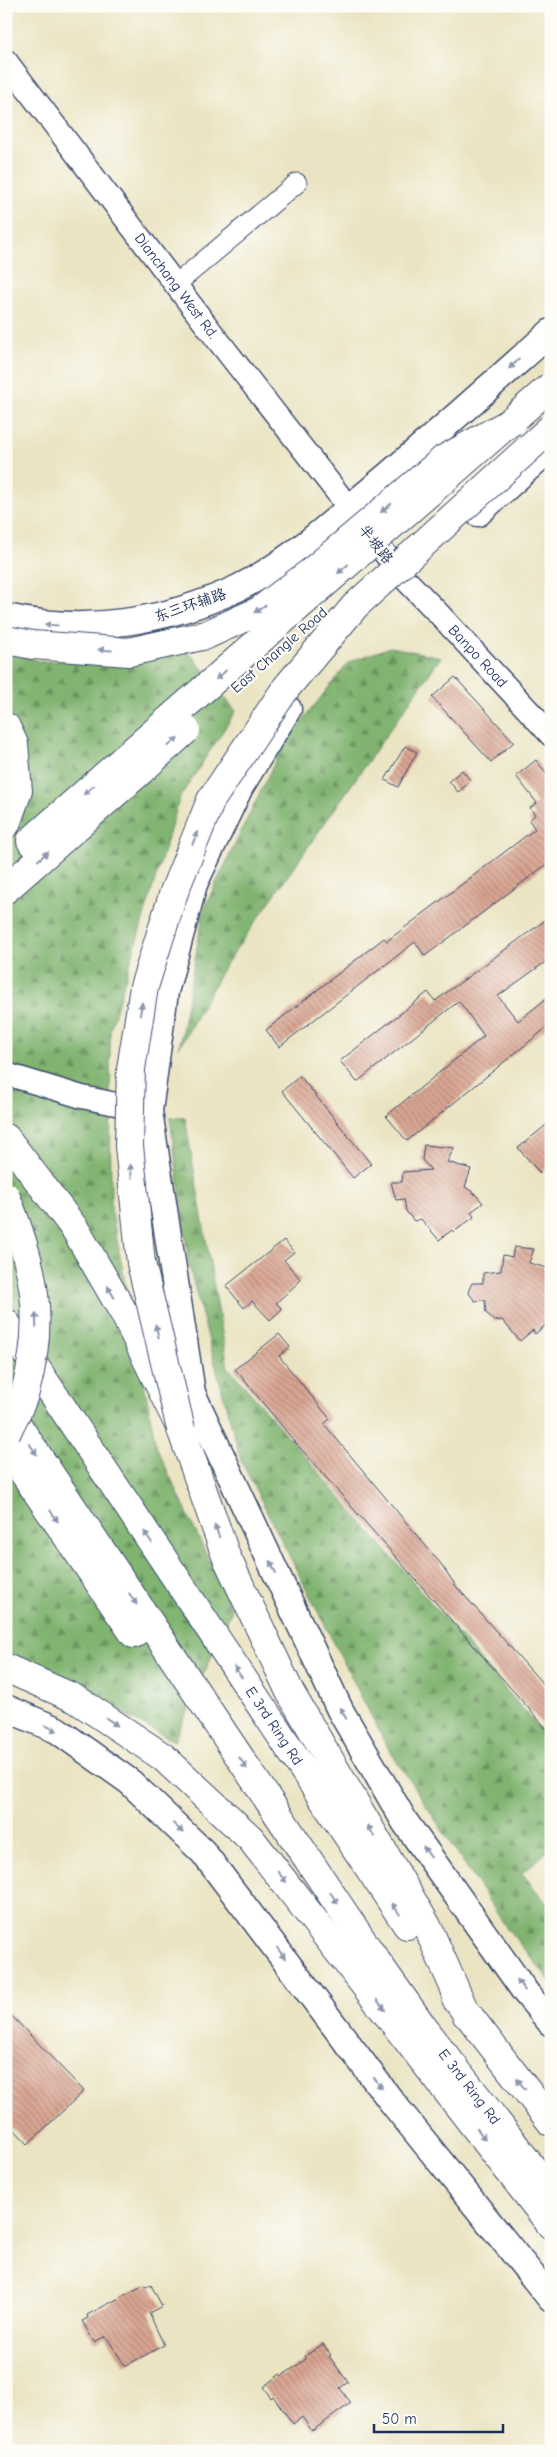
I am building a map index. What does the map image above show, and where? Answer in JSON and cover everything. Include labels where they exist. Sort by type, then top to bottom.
[{"type":"main road","name":"东三环辅路","points":[[6,617],[36,624],[84,626],[145,620],[188,607],[239,588],[294,553],[349,509],[551,332]]},
{"type":"main road","name":"East Changle Road","points":[[6,863],[513,422],[551,386]]},
{"type":"main road","name":"East Changle Road","points":[[6,889],[551,410]]},
{"type":"main road","points":[[6,640],[33,645],[129,652],[206,636],[259,611],[311,572],[444,459],[513,422]]},
{"type":"main road","points":[[466,2014],[428,1926],[290,1692],[226,1556],[181,1429],[141,1263],[129,1146],[131,1069],[144,987],[174,892],[211,800],[286,688],[355,606],[551,428]]},
{"type":"main road","points":[[551,447],[356,623],[306,681],[259,755],[226,817],[194,884],[168,983],[149,1111],[192,1393],[340,1710],[405,1822],[526,1993],[551,2023]]},
{"type":"main road","points":[[6,727],[14,744],[18,791],[6,824]]},
{"type":"main road","points":[[6,1138],[75,1229],[125,1315],[181,1429]]},
{"type":"main road","points":[[6,1197],[24,1240],[35,1285],[37,1328],[25,1392],[6,1434]]},
{"type":"main road","name":"E 3rd Ring Rd","points":[[6,1324],[466,2014],[551,2122]]},
{"type":"main road","name":"E 3rd Ring Rd","points":[[6,1408],[222,1732],[423,2026],[551,2192]]},
{"type":"main road","points":[[6,1447],[175,1689],[222,1732]]},
{"type":"main road","points":[[6,1668],[76,1699],[163,1757],[251,1839],[551,2225]]},
{"type":"main road","points":[[6,1708],[57,1730],[130,1782],[203,1852],[392,2102],[551,2299]]},
{"type":"street","name":"Dianchang West Rd.","points":[[6,61],[349,509]]},
{"type":"street","points":[[176,285],[297,183]]},
{"type":"street","name":"半坡路","points":[[349,509],[404,578]]},
{"type":"street","name":"Banpo Road","points":[[404,578],[551,735]]},
{"type":"street","points":[[6,1074],[82,1096],[149,1111]]},
{"type":"green space","points":[[390,647],[441,657],[224,967],[179,1048],[204,908],[283,745],[349,662]]},
{"type":"green space","points":[[6,650],[42,662],[189,652],[236,711],[180,797],[110,1030],[111,1208],[156,1446],[232,1610],[174,1741],[6,1653]]},
{"type":"green space","points":[[170,1117],[185,1118],[228,1367],[551,1742],[551,1848],[522,1873],[551,1909],[551,1982],[506,1927],[385,1743],[241,1461],[189,1266]]},
{"type":"building","points":[[455,677],[514,742],[491,762],[432,697]]},
{"type":"building","points":[[405,746],[417,752],[398,787],[385,780]]},
{"type":"building","points":[[536,760],[551,779],[551,861],[425,956],[415,942],[279,1047],[266,1030],[384,938],[387,941],[535,829],[529,820],[535,815],[530,808],[537,803],[516,776]]},
{"type":"building","points":[[462,770],[471,781],[458,792],[449,781]]},
{"type":"building","points":[[551,916],[551,958],[498,996],[518,1021],[551,995],[551,1024],[407,1141],[386,1116],[484,1036],[459,1001],[357,1082],[340,1061],[428,992],[435,1001]]},
{"type":"building","points":[[300,1076],[371,1164],[353,1178],[282,1091]]},
{"type":"building","points":[[551,1121],[551,1164],[540,1173],[518,1148]]},
{"type":"building","points":[[424,1145],[454,1148],[447,1162],[471,1169],[465,1187],[483,1203],[471,1212],[474,1217],[454,1232],[452,1230],[439,1240],[421,1219],[414,1221],[406,1211],[404,1199],[396,1200],[391,1182],[402,1182],[403,1172],[431,1170],[422,1160]]},
{"type":"building","points":[[284,1240],[294,1252],[284,1260],[301,1280],[276,1303],[282,1309],[270,1320],[252,1301],[244,1308],[226,1286]]},
{"type":"building","points":[[514,1247],[534,1249],[529,1263],[551,1269],[551,1321],[535,1334],[533,1330],[520,1341],[502,1320],[495,1321],[486,1313],[485,1300],[475,1301],[468,1292],[472,1283],[483,1283],[483,1273],[501,1271],[503,1255],[512,1257]]},
{"type":"building","points":[[279,1334],[290,1347],[279,1356],[330,1419],[324,1424],[441,1564],[456,1586],[551,1693],[551,1734],[294,1441],[235,1369]]},
{"type":"building","points":[[6,2010],[84,2091],[28,2144],[6,2121]]},
{"type":"building","points":[[144,2285],[145,2287],[151,2285],[162,2306],[149,2313],[164,2345],[125,2366],[106,2336],[94,2342],[82,2321],[88,2318],[87,2315]]},
{"type":"building","points":[[323,2344],[331,2355],[329,2356],[348,2382],[340,2388],[351,2403],[312,2431],[302,2417],[293,2424],[273,2396],[271,2398],[263,2387],[280,2374],[282,2376],[306,2359],[305,2356]]}]
